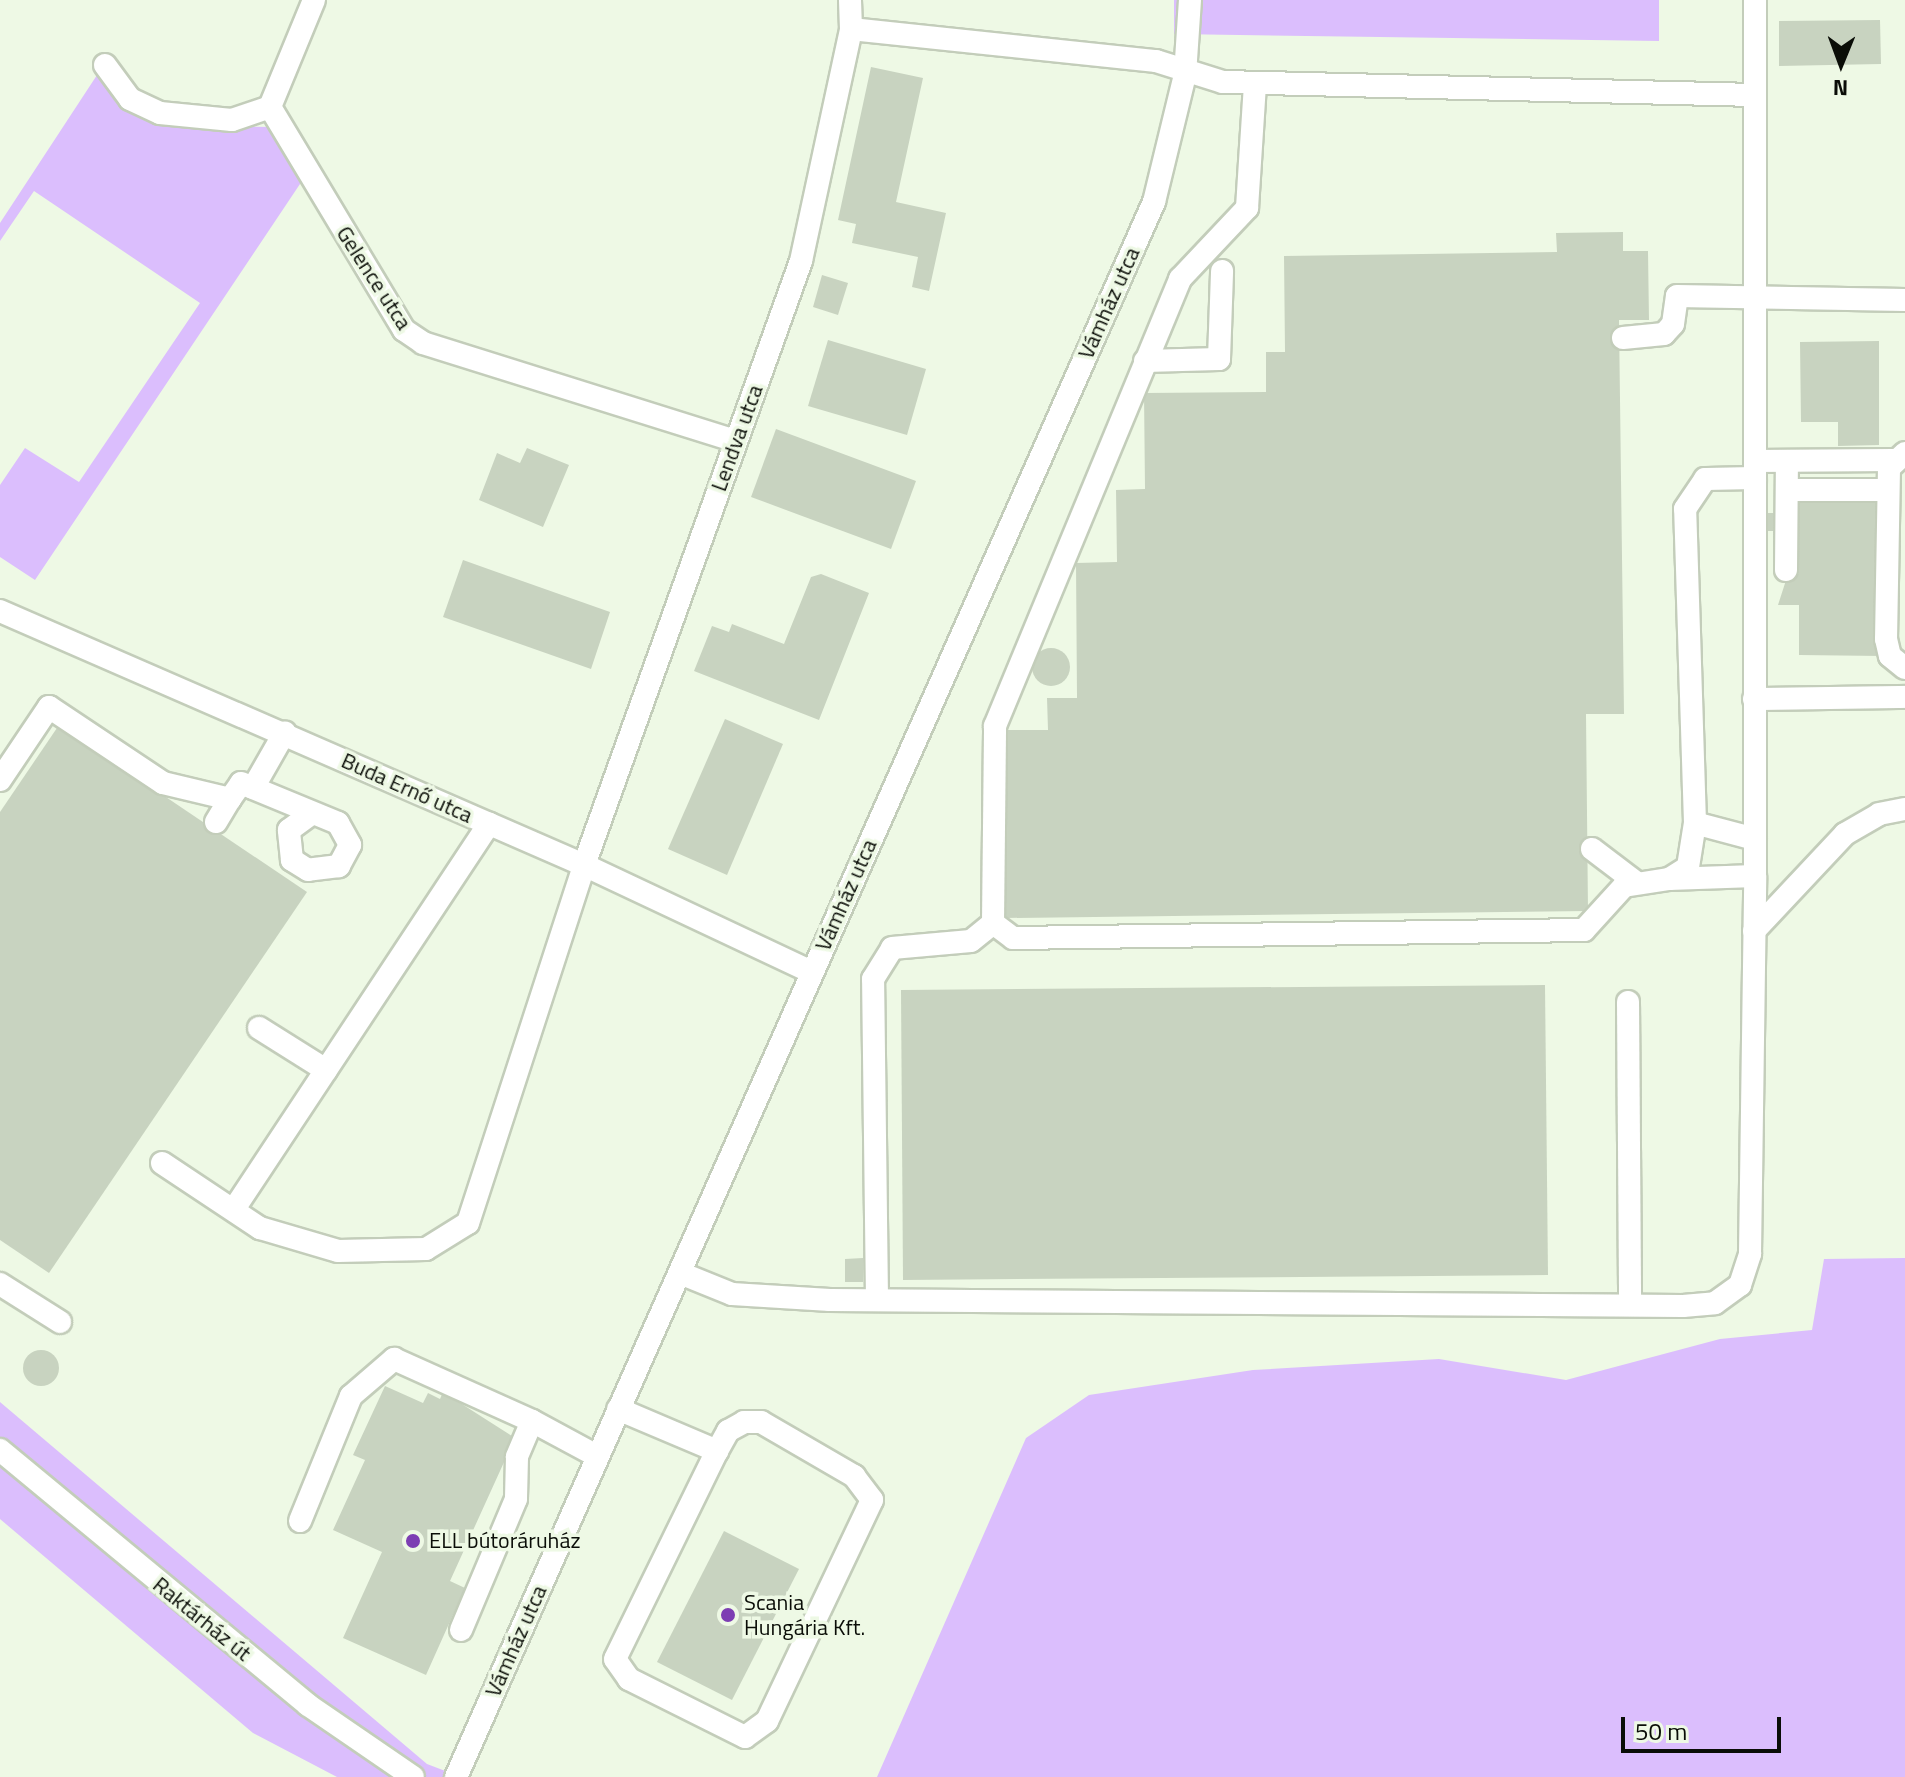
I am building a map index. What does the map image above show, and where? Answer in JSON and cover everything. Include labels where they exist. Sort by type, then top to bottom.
[{"type":"street","points":[[105,65],[130,99],[160,113],[232,120],[270,107],[314,0]]},
{"type":"street","name":"Lendva utca","points":[[162,1163],[260,1228],[317,1247],[404,1253],[460,1231],[472,1214],[584,865],[801,261],[851,29],[850,0]]},
{"type":"street","name":"Vámház utca","points":[[456,1777],[1154,202],[1185,75],[1190,0]]},
{"type":"street","points":[[680,1273],[732,1294],[877,1300],[1630,1300],[1703,1306],[1744,1278],[1755,876],[1755,0]]},
{"type":"street","points":[[851,29],[1126,57],[1185,75],[1255,84],[1755,95]]},
{"type":"street","points":[[993,923],[991,739],[1145,361],[1189,263],[1247,208],[1255,84]]},
{"type":"street","name":"Gelence utca","points":[[270,107],[398,324],[414,338],[736,441]]},
{"type":"street","points":[[1145,361],[1219,359],[1222,271]]},
{"type":"street","points":[[1623,338],[1655,338],[1670,329],[1677,296],[1905,300]]},
{"type":"street","points":[[1669,879],[1688,867],[1695,823],[1685,509],[1705,479],[1787,461],[1899,456],[1888,490],[1886,648],[1905,668]]},
{"type":"street","points":[[1786,570],[1787,461]]},
{"type":"street","points":[[1787,490],[1888,490]]},
{"type":"street","name":"Buda Ernő utca","points":[[0,611],[285,732],[584,865],[811,972]]},
{"type":"street","points":[[1754,699],[1905,697]]},
{"type":"street","points":[[0,780],[49,707],[163,783],[230,799]]},
{"type":"street","points":[[253,788],[285,732]]},
{"type":"street","points":[[216,822],[241,783],[308,816]]},
{"type":"street","points":[[1754,931],[1845,834],[1879,814],[1905,809]]},
{"type":"street","points":[[1695,823],[1755,839]]},
{"type":"street","points":[[238,1203],[489,824]]},
{"type":"street","points":[[1592,849],[1634,881],[1755,876]]},
{"type":"street","points":[[993,923],[1013,938],[1584,930],[1634,881]]},
{"type":"street","points":[[877,1300],[875,968],[906,942],[971,941],[993,923]]},
{"type":"street","points":[[1628,1002],[1630,1300]]},
{"type":"street","points":[[259,1028],[326,1070]]},
{"type":"street","points":[[0,1284],[60,1322]]},
{"type":"street","points":[[300,1521],[351,1396],[394,1359],[532,1421],[597,1456]]},
{"type":"street","points":[[618,1409],[717,1451]]},
{"type":"street","points":[[461,1630],[516,1499],[517,1457],[532,1421]]},
{"type":"street","points":[[761,1422],[864,1483],[872,1500],[767,1721],[745,1737],[629,1679],[615,1659],[717,1451],[735,1425],[761,1422]]},
{"type":"street","name":"Raktárház út","points":[[0,1450],[296,1695],[413,1777]]},
{"type":"shaded area","points":[[1174,0],[1659,0],[1659,41],[1174,34]]},
{"type":"shaded area","points":[[99,72],[208,126],[271,127],[302,181],[35,580],[0,557],[0,485],[25,448],[79,482],[200,303],[34,191],[0,241],[0,223]]},
{"type":"shaded area","points":[[1905,1258],[1905,1777],[877,1777],[1026,1438],[1089,1395],[1253,1370],[1439,1359],[1566,1380],[1720,1339],[1812,1330],[1824,1259]]},
{"type":"shaded area","points":[[0,1402],[427,1764],[461,1777],[337,1777],[253,1733],[0,1519]]},
{"type":"building","points":[[1880,20],[1881,64],[1779,66],[1779,21]]},
{"type":"building","points":[[871,67],[923,78],[896,202],[946,213],[929,291],[912,287],[918,257],[852,243],[856,224],[838,220]]},
{"type":"building","points":[[1623,232],[1623,251],[1648,251],[1649,320],[1619,320],[1624,714],[1586,714],[1588,911],[1006,918],[1004,730],[1048,730],[1047,698],[1077,698],[1076,563],[1117,562],[1116,490],[1145,489],[1144,393],[1266,392],[1266,352],[1285,352],[1284,256],[1557,252],[1556,233]]},
{"type":"building","points":[[822,275],[848,283],[838,315],[813,307]]},
{"type":"building","points":[[828,340],[926,369],[907,435],[808,406]]},
{"type":"building","points":[[1879,341],[1879,445],[1838,446],[1838,422],[1801,422],[1800,342]]},
{"type":"building","points":[[776,429],[916,481],[891,549],[751,497]]},
{"type":"building","points":[[527,448],[569,465],[543,527],[479,500],[497,453],[520,463]]},
{"type":"building","points":[[1799,495],[1883,496],[1882,656],[1799,655],[1799,605],[1778,605],[1788,574],[1799,574]]},
{"type":"building","points":[[1765,513],[1777,513],[1776,531],[1765,531]]},
{"type":"building","points":[[463,560],[610,612],[591,669],[443,617]]},
{"type":"building","points":[[821,574],[869,593],[819,720],[694,671],[712,626],[729,632],[732,624],[784,644],[811,577]]},
{"type":"building","points":[[1051,648],[1065,653],[1070,667],[1065,681],[1051,686],[1037,681],[1032,667],[1037,653]]},
{"type":"building","points":[[725,719],[783,744],[727,875],[668,849]]},
{"type":"building","points":[[59,725],[307,892],[49,1273],[0,1240],[0,812]]},
{"type":"building","points":[[1545,985],[1548,1275],[903,1280],[901,990]]},
{"type":"building","points":[[863,1258],[863,1282],[845,1282],[845,1259]]},
{"type":"building","points":[[41,1350],[54,1355],[59,1368],[54,1381],[41,1386],[28,1381],[23,1368],[28,1355]]},
{"type":"building","name":"ELL bútoráruház","points":[[385,1386],[423,1403],[428,1393],[440,1399],[443,1392],[515,1438],[450,1581],[465,1588],[426,1675],[343,1638],[382,1552],[333,1530],[365,1460],[353,1455]]},
{"type":"building","name":"Scania Hungária Kft.","points":[[724,1531],[799,1569],[732,1700],[657,1662]]},
{"type":"place","name":"ELL bútoráruház","points":[[413,1541]]},
{"type":"place","name":"Scania Hungária Kft.","points":[[728,1615]]}]
